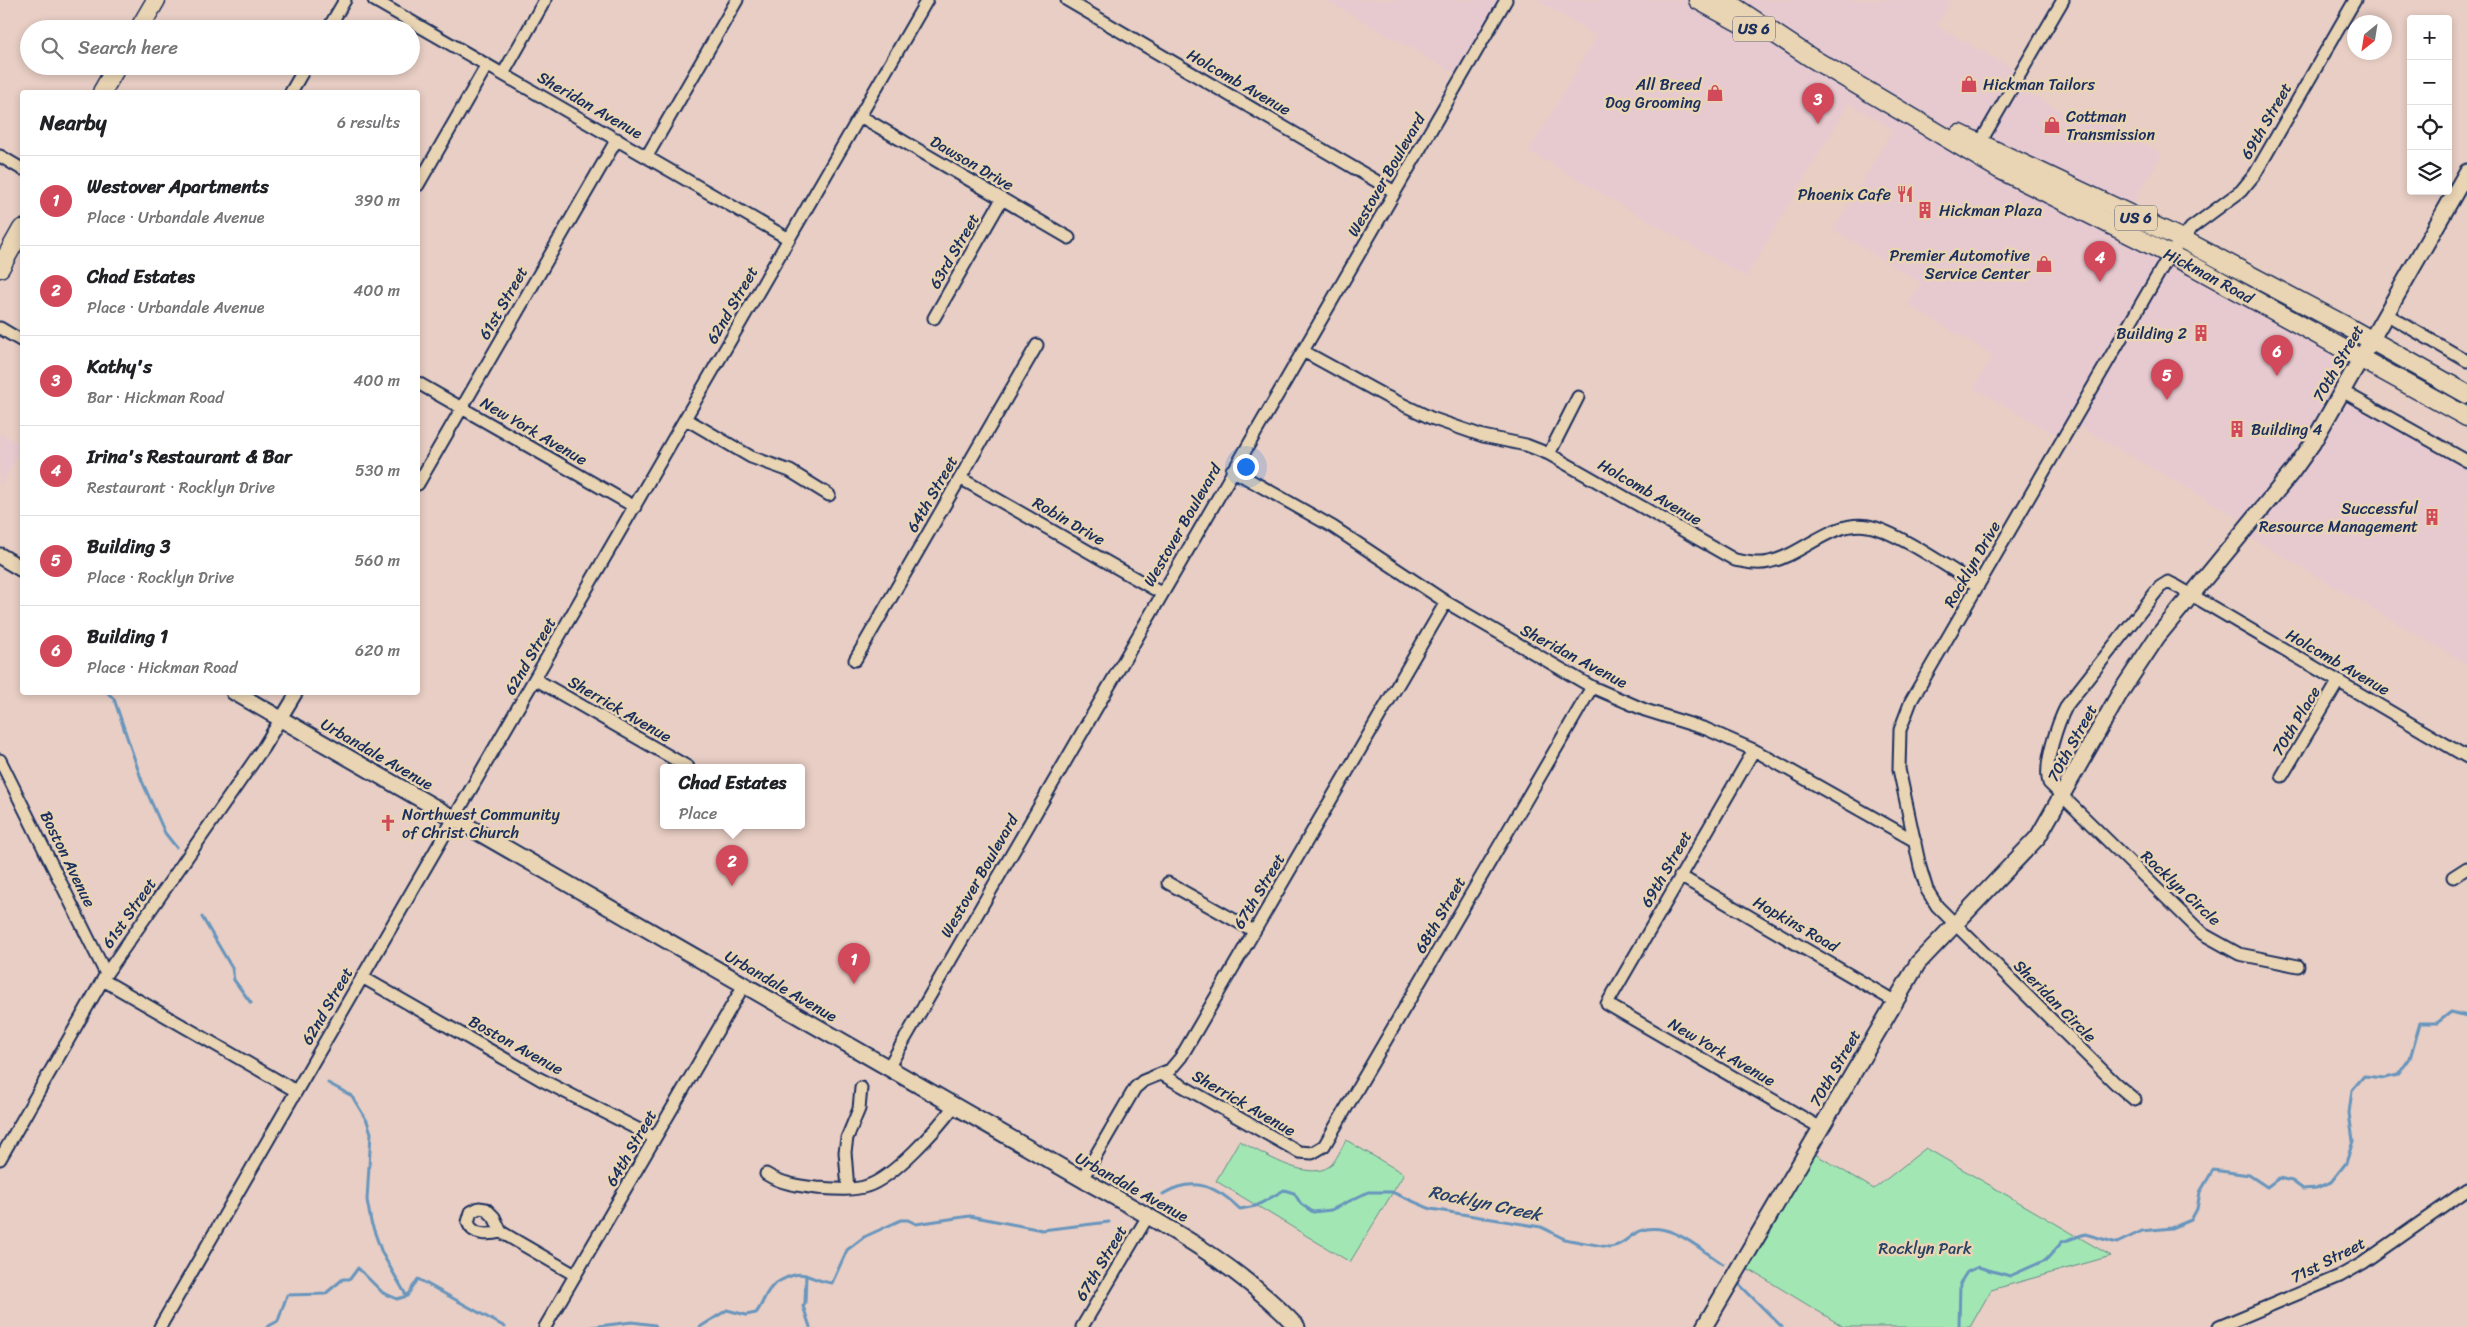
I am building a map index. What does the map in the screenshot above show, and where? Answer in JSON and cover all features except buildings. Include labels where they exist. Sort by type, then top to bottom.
[{"type":"main road","points":[[144,20],[156,0]]},
{"type":"main road","name":"Hickman Road","points":[[1698,0],[1810,57],[1895,106],[1977,148],[2182,239],[2371,340],[2467,394]]},
{"type":"main road","name":"Hickman Road","points":[[1724,0],[1810,57]]},
{"type":"main road","points":[[103,90],[112,75]]},
{"type":"main road","name":"Hickman Road","points":[[1977,148],[2000,169],[2170,254],[2361,357],[2467,417]]},
{"type":"main road","points":[[0,268],[20,233]]},
{"type":"street","points":[[333,20],[345,0]]},
{"type":"street","name":"Sheridan Avenue","points":[[374,0],[409,20]]},
{"type":"street","points":[[502,74],[545,0]]},
{"type":"street","points":[[647,156],[737,0]]},
{"type":"street","name":"62nd Street","points":[[160,1327],[635,508],[926,0]]},
{"type":"street","name":"Holcomb Avenue","points":[[1067,0],[1395,192]]},
{"type":"street","name":"Westover Boulevard","points":[[888,1068],[1232,470],[1506,0]]},
{"type":"street","points":[[1977,148],[2063,0]]},
{"type":"street","name":"69th Street","points":[[2182,239],[2191,228],[2241,190],[2254,174],[2355,0]]},
{"type":"street","name":"Sheridan Avenue","points":[[420,26],[617,138],[789,239]]},
{"type":"street","points":[[420,182],[487,65]]},
{"type":"street","points":[[291,90],[300,75]]},
{"type":"street","name":"Dawson Drive","points":[[860,116],[1069,238]]},
{"type":"street","name":"61st Street","points":[[420,480],[617,138]]},
{"type":"street","points":[[0,156],[20,168]]},
{"type":"street","name":"70th Street","points":[[1704,1327],[1918,963],[2038,837],[2120,693],[2157,637],[2292,472],[2312,444],[2467,172]]},
{"type":"street","name":"63rd Street","points":[[934,318],[1002,199]]},
{"type":"street","name":"Rocklyn Drive","points":[[1954,924],[1937,906],[1927,890],[1914,841],[1899,769],[1900,730],[1910,701],[2170,254],[2182,239]]},
{"type":"street","points":[[2386,314],[2467,361]]},
{"type":"street","points":[[0,328],[20,340]]},
{"type":"street","name":"64th Street","points":[[855,660],[1037,344]]},
{"type":"street","name":"Holcomb Avenue","points":[[1303,350],[1387,397],[1431,418],[1483,436],[1526,445],[1549,454],[1735,560],[1752,564],[1769,562],[1835,530],[1854,526],[1866,526],[1894,536],[1978,586]]},
{"type":"street","name":"New York Avenue","points":[[420,384],[635,508]]},
{"type":"street","points":[[2342,391],[2467,461]]},
{"type":"street","points":[[1549,454],[1578,397]]},
{"type":"street","points":[[686,419],[750,457],[790,471],[829,494]]},
{"type":"street","name":"Sheridan Avenue","points":[[1232,470],[1333,527],[1446,602],[1592,687],[1645,710],[1706,729],[1754,750],[1914,841]]},
{"type":"street","name":"Robin Drive","points":[[960,478],[1161,593]]},
{"type":"street","points":[[0,556],[20,568]]},
{"type":"street","name":"Holcomb Avenue","points":[[2062,796],[2049,783],[2047,772],[2067,705],[2160,587],[2168,582],[2467,757]]},
{"type":"street","name":"67th Street","points":[[1082,1179],[1135,1088],[1143,1081],[1163,1074],[1181,1057],[1446,602]]},
{"type":"street","name":"Sherrick Avenue","points":[[535,679],[683,764]]},
{"type":"street","name":"70th Place","points":[[2282,776],[2338,682]]},
{"type":"street","name":"68th Street","points":[[1312,1153],[1324,1146],[1332,1135],[1592,687]]},
{"type":"street","name":"Urbandale Avenue","points":[[239,695],[954,1106],[1182,1234],[1220,1261],[1269,1301],[1297,1327]]},
{"type":"street","name":"61st Street","points":[[0,1159],[104,977],[281,720],[295,695]]},
{"type":"street","name":"69th Street","points":[[1607,1004],[1754,750]]},
{"type":"street","name":"Boston Avenue","points":[[0,760],[104,977]]},
{"type":"street","name":"Rocklyn Circle","points":[[2062,796],[2203,934],[2239,954],[2298,966]]},
{"type":"street","points":[[2453,877],[2467,868]]},
{"type":"street","name":"Hopkins Road","points":[[1680,876],[1894,1001]]},
{"type":"street","points":[[1168,883],[1254,931]]},
{"type":"street","name":"Sheridan Circle","points":[[1954,924],[2135,1100]]},
{"type":"street","points":[[104,977],[296,1091]]},
{"type":"street","name":"Boston Avenue","points":[[362,977],[540,1079],[655,1138]]},
{"type":"street","name":"64th Street","points":[[545,1327],[744,985]]},
{"type":"street","name":"New York Avenue","points":[[1607,1004],[1821,1128]]},
{"type":"street","name":"Sherrick Avenue","points":[[1163,1074],[1287,1147],[1299,1152],[1312,1153]]},
{"type":"street","points":[[848,1188],[845,1152],[847,1138],[859,1109],[861,1088]]},
{"type":"street","points":[[766,1174],[785,1184],[802,1187],[848,1188],[867,1186],[892,1173],[954,1106]]},
{"type":"street","name":"71st Street","points":[[2219,1327],[2340,1276],[2364,1263],[2467,1190]]},
{"type":"street","name":"67th Street","points":[[1082,1327],[1148,1216]]},
{"type":"street","points":[[501,1232],[576,1275]]},
{"type":"shaded area","points":[[1326,0],[1506,0],[1461,77]]},
{"type":"shaded area","points":[[1537,0],[1951,0],[1937,26],[2020,73],[2015,85],[2078,121],[2085,110],[2162,154],[2127,214],[1929,119],[2361,357],[2342,390],[2467,461],[2467,664],[2243,533],[2250,524],[2073,423],[2063,439],[1974,388],[1993,355],[1908,305],[1921,283],[1834,230],[1893,129],[1849,103],[1746,277],[1529,151],[1597,36]]},
{"type":"shaded area","points":[[0,432],[20,446],[20,451],[0,486]]},
{"type":"green space","points":[[1346,1140],[1404,1174],[1350,1262],[1216,1181],[1239,1141],[1284,1164],[1309,1171],[1320,1170],[1330,1166]]},
{"type":"green space","name":"Rocklyn Park","points":[[1926,1148],[2111,1256],[1991,1290],[1970,1327],[1844,1327],[1752,1271],[1738,1269],[1808,1150],[1874,1189]]},
{"type":"waterway","points":[[110,695],[114,699],[142,781],[165,833],[176,847]]},
{"type":"waterway","points":[[202,917],[232,968],[234,980],[251,1003]]},
{"type":"waterway","name":"Rocklyn Creek","points":[[1959,1327],[1960,1283],[1967,1272],[1978,1267],[2010,1276],[2046,1260],[2062,1242],[2085,1234],[2117,1243],[2142,1231],[2172,1228],[2191,1220],[2197,1209],[2200,1192],[2213,1170],[2249,1175],[2267,1187],[2279,1178],[2292,1181],[2303,1189],[2316,1188],[2331,1182],[2346,1163],[2353,1141],[2349,1113],[2352,1090],[2364,1076],[2385,1078],[2398,1075],[2410,1058],[2420,1023],[2437,1023],[2451,1012],[2467,1016]]},
{"type":"waterway","points":[[328,1083],[352,1096],[367,1121],[371,1133],[367,1200],[371,1222],[382,1253],[406,1295]]},
{"type":"waterway","name":"Rocklyn Creek","points":[[1163,1194],[1184,1186],[1204,1186],[1222,1194],[1240,1209],[1256,1206],[1284,1190],[1294,1193],[1301,1204],[1313,1212],[1331,1210],[1368,1192],[1392,1192],[1431,1209],[1541,1227],[1565,1239],[1607,1247],[1619,1245],[1640,1231],[1662,1229],[1684,1238],[1723,1264]]},
{"type":"waterway","name":"Rocklyn Creek","points":[[700,1327],[727,1310],[746,1315],[756,1313],[773,1286],[791,1276],[801,1274],[832,1283],[847,1250],[864,1237],[901,1220],[908,1220],[916,1224],[970,1216],[1042,1230],[1109,1222]]},
{"type":"waterway","name":"Rocklyn Creek","points":[[267,1327],[278,1321],[287,1295],[325,1294],[343,1279],[350,1279],[358,1268],[383,1293],[397,1299],[407,1296],[418,1279],[505,1327]]},
{"type":"waterway","points":[[806,1275],[805,1303],[803,1306],[810,1327]]},
{"type":"waterway","name":"Rocklyn Creek","points":[[1740,1285],[1782,1327]]},
{"type":"waterway","name":"Rocklyn Creek","points":[[591,1327],[632,1322],[655,1325],[656,1327]]},
{"type":"place","name":"Hickman Tailors","points":[[1969,84]]},
{"type":"place","name":"All Breed Dog Grooming","points":[[1715,93]]},
{"type":"place","name":"Kathy's","points":[[1818,124]]},
{"type":"place","name":"Cottman Transmission","points":[[2052,125]]},
{"type":"place","name":"Phoenix Cafe","points":[[1905,194]]},
{"type":"place","name":"Hickman Plaza","points":[[1925,210]]},
{"type":"place","name":"Premier Automotive Service Center","points":[[2044,264]]},
{"type":"place","name":"Irina's Restaurant & Bar","points":[[2100,282]]},
{"type":"place","name":"Building 2","points":[[2201,333]]},
{"type":"place","name":"Building 1","points":[[2277,376]]},
{"type":"place","name":"Building 3","points":[[2167,400]]},
{"type":"place","name":"Building 4","points":[[2237,429]]},
{"type":"place","name":"Successful Resource Management","points":[[2432,517]]},
{"type":"place","name":"Northwest Community of Christ Church","points":[[388,823]]},
{"type":"place","name":"Chad Estates","points":[[732,886]]},
{"type":"place","name":"Westover Apartments","points":[[854,984]]}]
